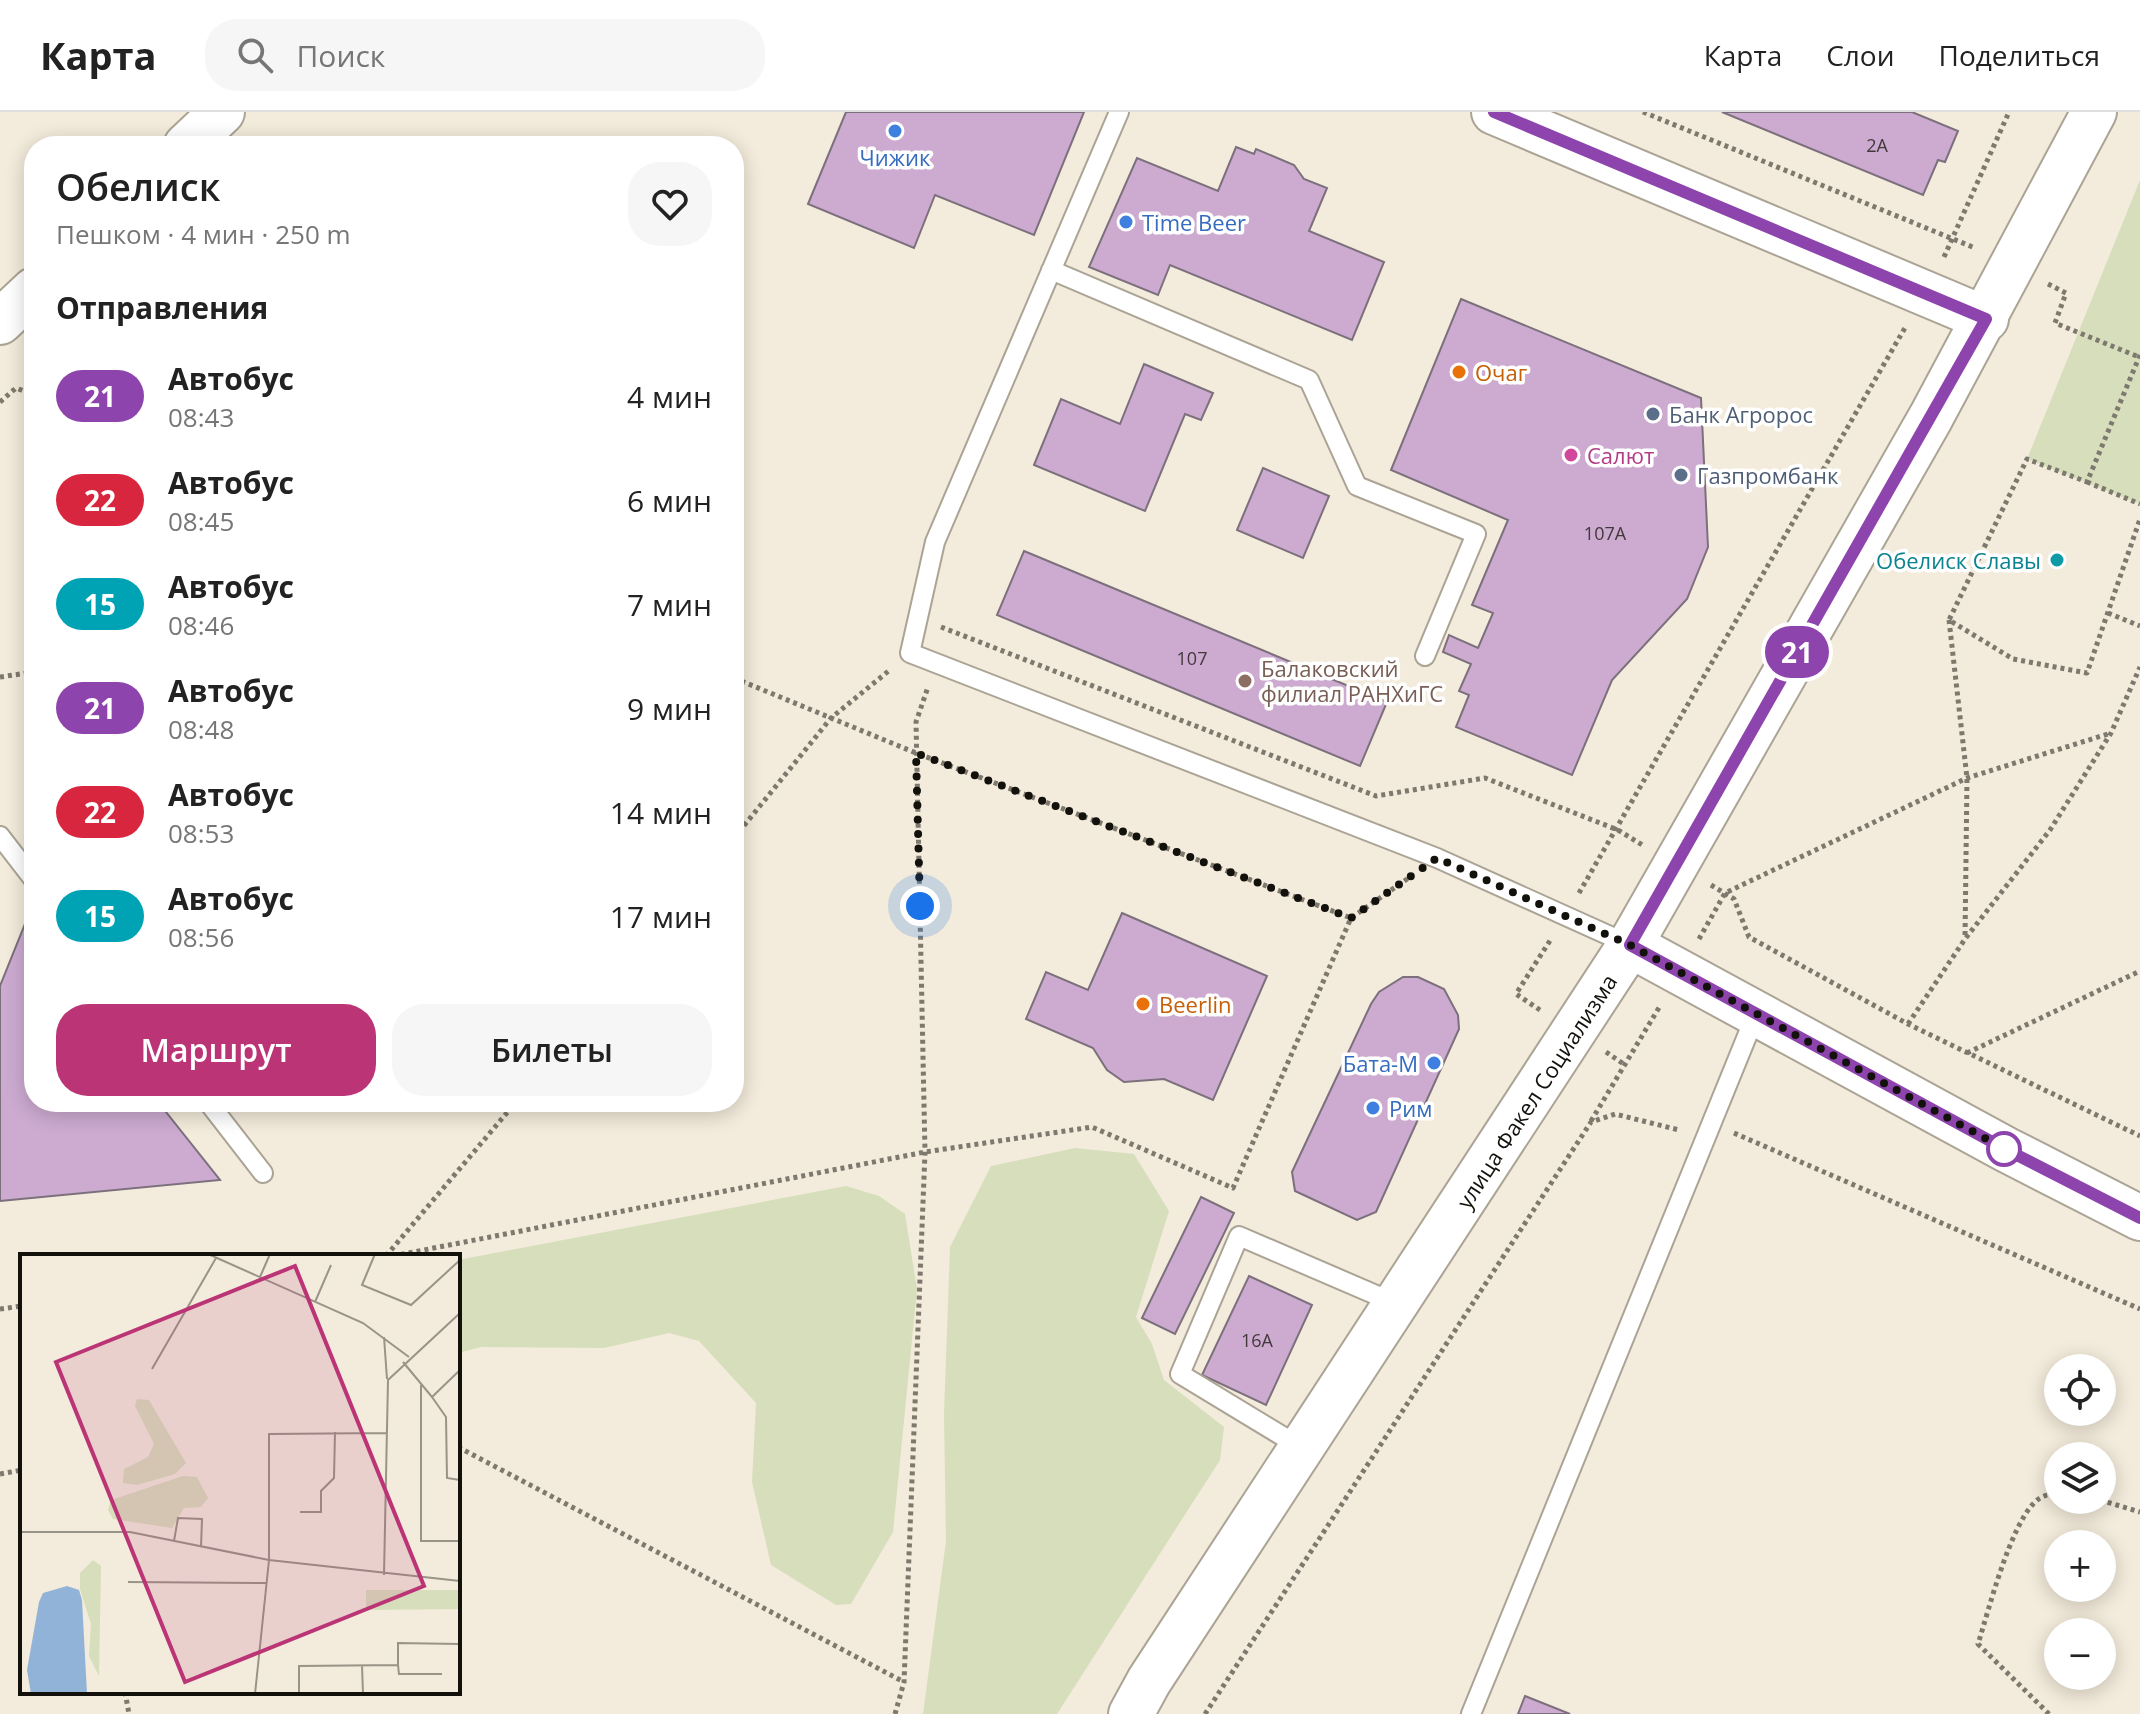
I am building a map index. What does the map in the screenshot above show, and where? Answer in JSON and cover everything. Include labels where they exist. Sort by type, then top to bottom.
[{"type":"main road","points":[[197,136],[222,112]]},
{"type":"main road","points":[[1494,112],[1986,319]]},
{"type":"main road","name":"улица Факел Социализма","points":[[1131,1714],[1149,1681],[1630,945],[1986,319],[2094,112]]},
{"type":"main road","points":[[0,322],[24,299]]},
{"type":"main road","points":[[1630,945],[2140,1218]]},
{"type":"lane","points":[[1119,112],[935,542],[910,653],[1437,858],[1630,945]]},
{"type":"lane","points":[[1051,270],[1309,380],[1357,486],[1476,534],[1425,656]]},
{"type":"lane","points":[[0,836],[24,867]]},
{"type":"lane","points":[[1471,1714],[1756,1014]]},
{"type":"lane","points":[[216,1112],[263,1173]]},
{"type":"lane","points":[[1303,1449],[1180,1374],[1239,1236],[1397,1304]]},
{"type":"path","points":[[1643,112],[1978,249]]},
{"type":"path","points":[[1942,261],[2009,112]]},
{"type":"path","points":[[2040,280],[2066,293],[2055,323],[2140,356],[2087,482]]},
{"type":"path","points":[[918,619],[1376,796],[1485,778],[1618,830],[1913,314]]},
{"type":"path","points":[[0,402],[16,388],[24,391]]},
{"type":"path","points":[[1965,939],[1967,778],[1949,620],[2027,459],[2140,504]]},
{"type":"path","points":[[1949,620],[2013,659],[2087,673],[2140,519]]},
{"type":"path","points":[[2108,613],[2140,626]]},
{"type":"path","points":[[744,826],[831,718],[910,653]]},
{"type":"path","points":[[895,1714],[904,1682],[925,1152],[916,722],[937,664]]},
{"type":"path","points":[[1908,1024],[1965,939],[2050,830],[2111,733],[2140,667]]},
{"type":"path","points":[[0,677],[24,673]]},
{"type":"path","points":[[744,682],[916,753],[1351,918]]},
{"type":"path","points":[[1725,893],[1967,778],[2111,733]]},
{"type":"path","points":[[403,1254],[925,1152],[1092,1127],[1233,1188],[1351,918],[1437,858]]},
{"type":"path","points":[[1709,885],[1734,899],[1749,937],[1908,1024],[2140,1136]]},
{"type":"path","points":[[1967,1053],[2140,971]]},
{"type":"path","points":[[388,1254],[508,1112]]},
{"type":"path","points":[[1205,1714],[1591,1122],[1615,1114],[1683,1131],[1711,1124],[2140,1309]]},
{"type":"path","points":[[0,1309],[20,1306]]},
{"type":"path","points":[[460,1448],[904,1682]]},
{"type":"path","points":[[0,1474],[20,1470]]},
{"type":"path","points":[[2044,1496],[2034,1502],[2003,1562],[1978,1644],[2049,1714]]},
{"type":"path","points":[[2116,1505],[2140,1512]]},
{"type":"path","points":[[125,1694],[129,1714]]},
{"type":"green space","points":[[2140,180],[2140,504],[2027,459]]},
{"type":"green space","points":[[1075,1148],[1134,1154],[1169,1211],[1136,1317],[1152,1344],[1164,1380],[1224,1427],[1220,1460],[1057,1714],[923,1714],[946,1541],[944,1414],[950,1247],[991,1166]]},
{"type":"green space","points":[[846,1186],[879,1196],[905,1214],[917,1289],[893,1532],[851,1604],[836,1605],[771,1565],[752,1482],[756,1403],[699,1341],[669,1333],[604,1348],[481,1347],[460,1352],[460,1260]]},
{"type":"building","points":[[846,112],[1084,112],[1034,235],[935,195],[914,248],[808,204]]},
{"type":"building","points":[[1722,112],[1912,112],[1958,131],[1945,162],[1938,160],[1923,195]]},
{"type":"building","points":[[1236,147],[1254,154],[1256,149],[1294,165],[1304,179],[1327,188],[1309,231],[1384,262],[1352,340],[1170,265],[1158,295],[1089,267],[1137,158],[1218,191]]},
{"type":"building","name":"Салют","points":[[1461,299],[1701,398],[1708,547],[1687,599],[1612,680],[1572,775],[1456,727],[1469,695],[1459,691],[1471,664],[1443,652],[1449,635],[1478,648],[1493,613],[1472,605],[1508,520],[1391,470]]},
{"type":"building","points":[[1144,364],[1213,393],[1201,420],[1185,414],[1145,511],[1034,465],[1061,399],[1120,424]]},
{"type":"building","points":[[1263,468],[1329,496],[1303,558],[1237,530]]},
{"type":"building","points":[[1024,551],[1387,702],[1360,766],[997,615]]},
{"type":"building","name":"Beerlin","points":[[1122,913],[1267,976],[1213,1100],[1164,1079],[1124,1082],[1107,1070],[1093,1048],[1026,1019],[1046,972],[1088,990]]},
{"type":"building","points":[[24,926],[24,1112],[166,1112],[220,1180],[0,1201],[0,986]]},
{"type":"building","name":"Рим","points":[[1403,977],[1418,977],[1444,989],[1458,1015],[1459,1029],[1376,1212],[1357,1220],[1295,1191],[1292,1172],[1371,1004],[1379,992]]},
{"type":"building","points":[[1201,1197],[1234,1213],[1175,1334],[1142,1318]]},
{"type":"building","points":[[1249,1276],[1312,1305],[1266,1405],[1202,1375]]},
{"type":"building","points":[[1525,1696],[1570,1714],[1518,1714]]},
{"type":"bus line","name":"21","points":[[1494,112],[1986,319],[1630,945],[2007,1150],[2140,1218]]},
{"type":"place","name":"Чижик","points":[[895,131]]},
{"type":"place","name":"Time Beer","points":[[1126,222]]},
{"type":"place","name":"Очаг","points":[[1459,372]]},
{"type":"place","name":"Банк Агророс","points":[[1653,414]]},
{"type":"place","name":"Салют","points":[[1571,455]]},
{"type":"place","name":"Газпромбанк","points":[[1681,475]]},
{"type":"place","name":"Обелиск Славы","points":[[2057,560]]},
{"type":"place","name":"Балаковский филиал РАНХиГС","points":[[1245,681]]},
{"type":"place","name":"Beerlin","points":[[1143,1004]]},
{"type":"place","name":"Бата-М","points":[[1434,1063]]},
{"type":"place","name":"Рим","points":[[1373,1108]]},
{"type":"route","points":[[920,906],[916,753],[1351,918],[1437,858],[1630,945],[2007,1150],[2004,1149]]}]
